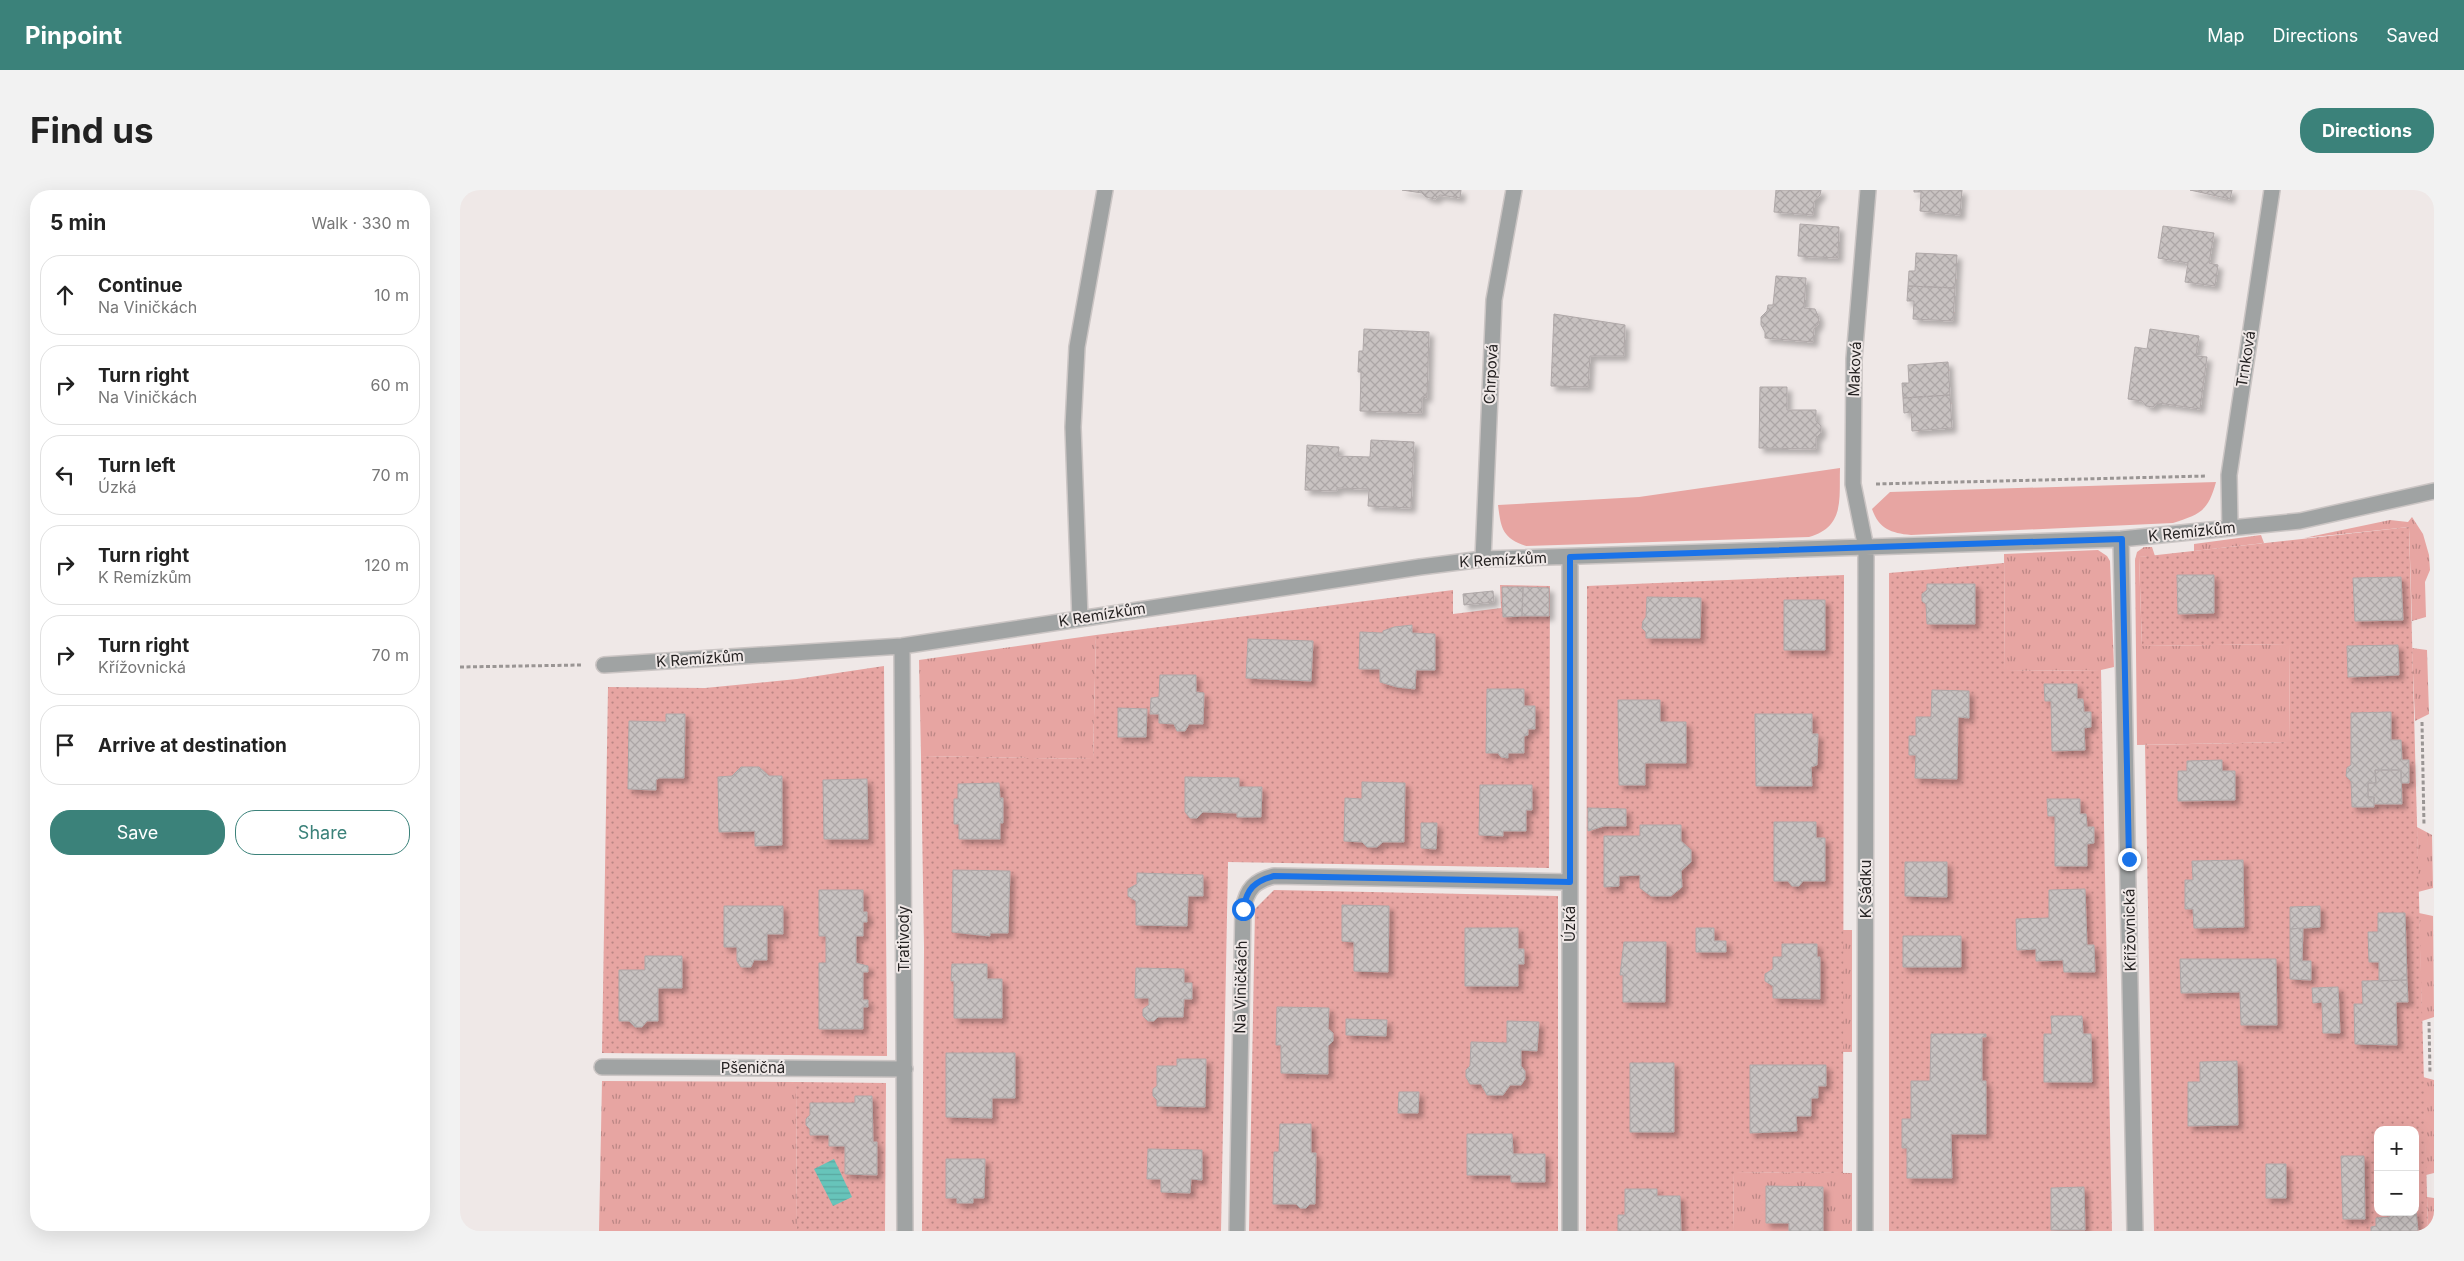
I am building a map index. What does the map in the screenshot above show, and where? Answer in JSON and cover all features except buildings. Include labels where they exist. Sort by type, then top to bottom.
[{"type":"street","points":[[1080,619],[1074,427],[1077,347],[1105,190]]},
{"type":"street","name":"Chrpová","points":[[1483,559],[1494,300],[1514,190]]},
{"type":"street","name":"Maková","points":[[1866,548],[1853,484],[1854,360],[1868,190]]},
{"type":"street","name":"Trnková","points":[[2230,528],[2228,475],[2272,190]]},
{"type":"street","name":"K Remízkům","points":[[604,665],[902,646],[1483,559],[2122,539],[2300,521],[2434,491]]},
{"type":"street","name":"Křížovnická","points":[[2122,539],[2135,1231]]},
{"type":"street","name":"K Sádku","points":[[1866,548],[1866,1231]]},
{"type":"street","name":"Úzká","points":[[1570,557],[1570,1231]]},
{"type":"street","name":"Trativody","points":[[902,646],[905,1231]]},
{"type":"street","name":"Na Viničkách","points":[[1237,1231],[1243,909],[1245,897],[1251,886],[1260,879],[1274,876],[1570,882]]},
{"type":"street","name":"Pšeničná","points":[[602,1067],[905,1069]]},
{"type":"path","points":[[1853,484],[2228,475]]},
{"type":"path","points":[[460,666],[604,665]]},
{"type":"path","points":[[2422,722],[2424,826]]},
{"type":"path","points":[[2429,1022],[2430,1074]]},
{"type":"green space","points":[[1840,468],[1838,510],[1834,519],[1821,532],[1809,537],[1526,546],[1507,536],[1500,520],[1498,505],[1639,497]]},
{"type":"green space","points":[[2216,482],[2210,499],[2202,510],[2197,514],[2173,523],[1911,535],[1887,529],[1878,521],[1872,509],[1890,492]]},
{"type":"green space","points":[[2412,517],[2423,534],[2429,555],[2430,570],[2425,582],[2426,617],[2412,621],[2409,527],[2304,538],[2390,520],[2408,522]]},
{"type":"green space","points":[[2409,527],[2428,1231],[2154,1231],[2145,745],[2290,742],[2289,644],[2142,646],[2139,557]]},
{"type":"green space","points":[[2261,535],[2264,543],[2194,551],[2194,544]]},
{"type":"green space","points":[[2144,547],[2152,547],[2155,556],[2139,557],[2142,646],[2289,644],[2290,742],[2137,745],[2135,560],[2137,552]]},
{"type":"green space","points":[[2098,550],[2107,556],[2110,561],[2114,667],[2101,670],[2005,671],[2004,554]]},
{"type":"green space","points":[[2004,563],[2005,671],[2101,670],[2112,1231],[1889,1231],[1889,573]]},
{"type":"green space","points":[[1844,575],[1843,1173],[1734,1172],[1733,1231],[1586,1231],[1587,586]]},
{"type":"green space","points":[[1500,585],[1550,586],[1549,868],[1228,862],[1221,1231],[922,1231],[924,948],[921,756],[1093,759],[1096,635],[1453,590],[1453,614],[1501,608]]},
{"type":"green space","points":[[1096,635],[1093,759],[921,756],[919,660]]},
{"type":"green space","points":[[2412,648],[2427,650],[2429,714],[2415,721]]},
{"type":"green space","points":[[884,666],[887,1056],[602,1053],[608,687],[705,688],[797,679]]},
{"type":"green space","points":[[2417,827],[2432,835],[2433,888],[2418,892]]},
{"type":"green space","points":[[1274,890],[1558,896],[1558,1231],[1249,1231],[1255,909]]},
{"type":"green space","points":[[2419,913],[2433,916],[2434,1017],[2422,1021]]},
{"type":"green space","points":[[1843,930],[1852,930],[1852,1052],[1843,1052]]},
{"type":"green space","points":[[2423,1077],[2434,1080],[2434,1173],[2426,1175]]},
{"type":"green space","points":[[602,1081],[796,1082],[797,1231],[599,1231]]},
{"type":"green space","points":[[796,1082],[886,1083],[885,1231],[797,1231]]},
{"type":"green space","points":[[1734,1172],[1852,1173],[1852,1231],[1733,1231]]},
{"type":"green space","points":[[2427,1197],[2434,1198],[2434,1231],[2428,1231]]},
{"type":"water","points":[[834,1159],[852,1197],[833,1206],[814,1169]]},
{"type":"route","points":[[1243,909],[1245,897],[1251,886],[1260,879],[1274,876],[1570,882],[1570,557],[2122,539],[2129,859]]}]
